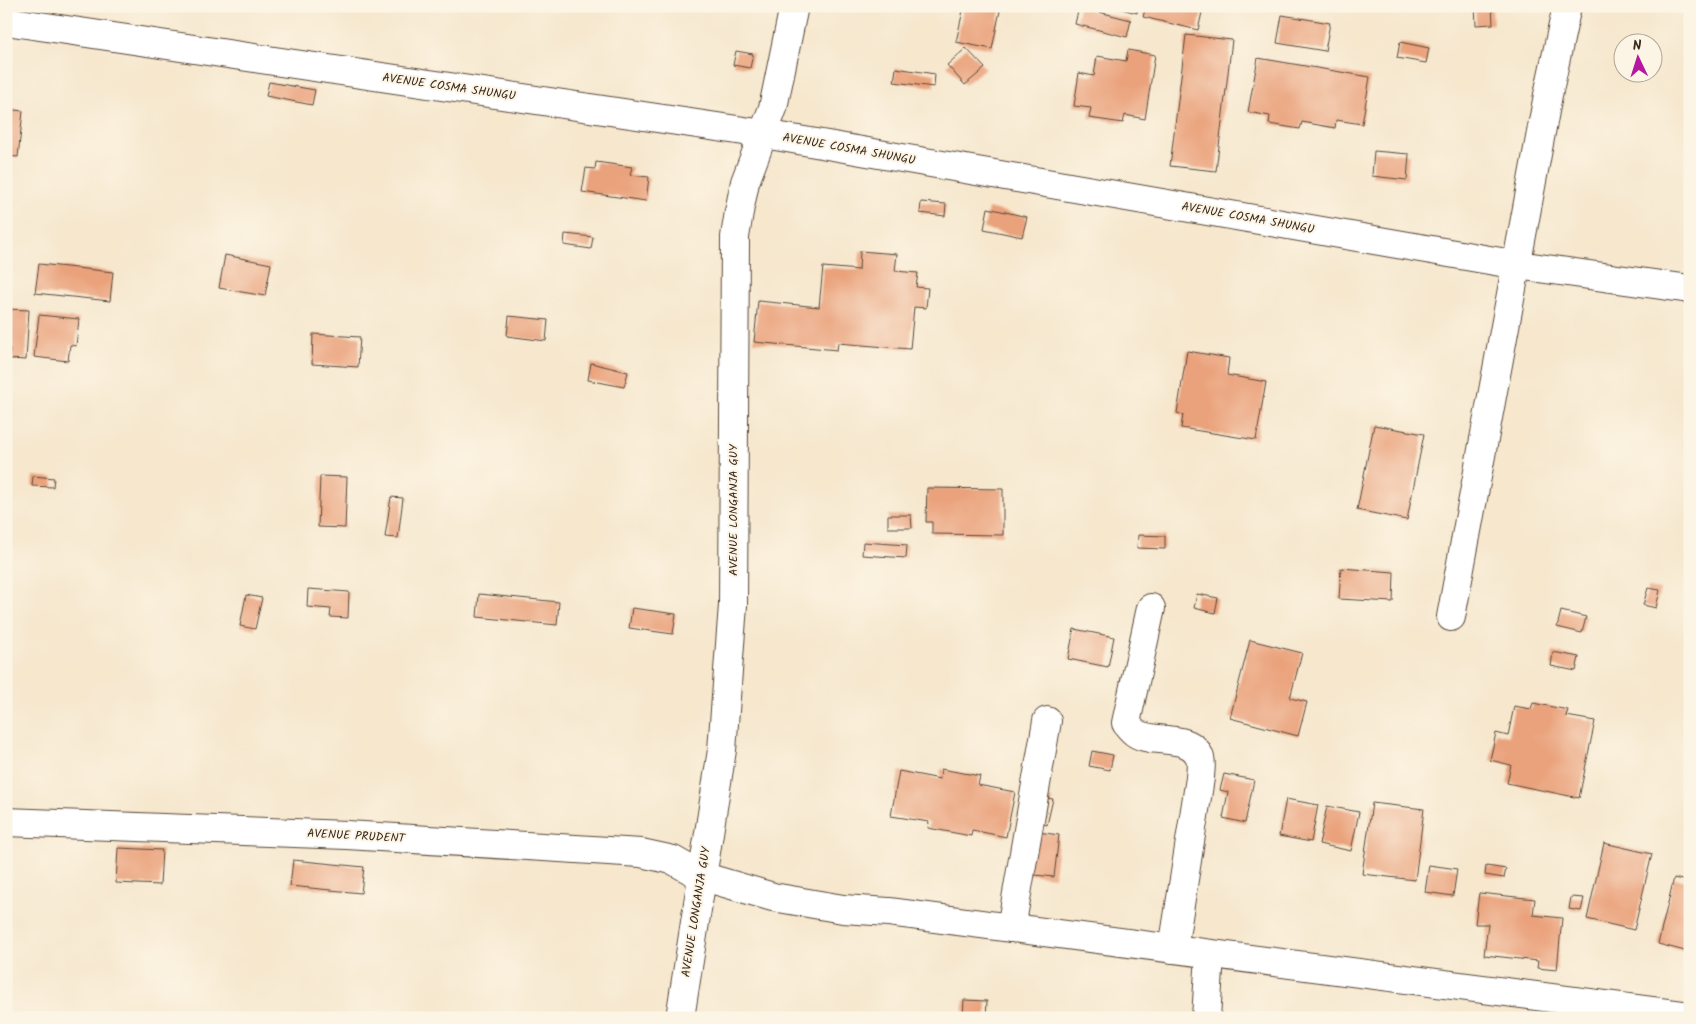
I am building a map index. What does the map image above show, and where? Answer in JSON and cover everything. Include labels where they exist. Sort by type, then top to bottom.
[{"type":"street","name":"AVENUE LONGANJA GUY","points":[[680,1018],[722,750],[733,605],[735,237],[738,212],[745,182],[773,108],[794,6]]},
{"type":"street","points":[[1451,617],[1548,95],[1567,6]]},
{"type":"street","name":"AVENUE COSMA SHUNGU","points":[[6,21],[764,134],[1518,264],[1690,289]]},
{"type":"street","points":[[1151,608],[1126,723],[1132,731],[1139,735],[1184,743],[1194,748],[1200,759],[1200,778],[1174,949]]},
{"type":"street","points":[[1011,928],[1048,721]]},
{"type":"street","name":"AVENUE PRUDENT","points":[[6,822],[347,835],[641,853],[673,860],[701,876],[773,897],[807,903],[1690,1016]]},
{"type":"street","points":[[1206,1018],[1210,954]]},
{"type":"building","points":[[964,6],[1001,6],[992,49],[956,42]]},
{"type":"building","points":[[1110,6],[1138,6],[1137,13]]},
{"type":"building","points":[[1146,6],[1196,6],[1203,8],[1198,30],[1143,17]]},
{"type":"building","points":[[1475,6],[1492,6],[1493,24],[1476,25]]},
{"type":"building","points":[[1079,7],[1131,20],[1127,37],[1075,24]]},
{"type":"building","points":[[1282,15],[1330,23],[1325,51],[1277,43]]},
{"type":"building","points":[[1186,35],[1232,40],[1216,171],[1170,166]]},
{"type":"building","points":[[1400,42],[1429,48],[1426,63],[1397,58]]},
{"type":"building","points":[[966,48],[985,68],[965,85],[947,65]]},
{"type":"building","points":[[1128,50],[1155,55],[1145,119],[1125,115],[1123,123],[1089,118],[1091,108],[1074,106],[1079,73],[1094,76],[1097,56],[1126,61]]},
{"type":"building","points":[[736,51],[753,54],[750,68],[733,65]]},
{"type":"building","points":[[1258,58],[1370,77],[1362,124],[1336,120],[1335,128],[1302,122],[1300,129],[1269,124],[1270,116],[1248,112]]},
{"type":"building","points":[[896,68],[935,74],[934,87],[894,82]]},
{"type":"building","points":[[269,82],[315,90],[312,105],[266,96]]},
{"type":"building","points":[[6,109],[23,111],[18,157],[6,156]]},
{"type":"building","points":[[1374,151],[1409,154],[1407,180],[1372,176]]},
{"type":"building","points":[[596,162],[632,167],[630,175],[649,177],[646,201],[582,192],[586,168],[595,169]]},
{"type":"building","points":[[921,202],[946,204],[945,216],[920,213]]},
{"type":"building","points":[[988,208],[1027,217],[1022,237],[984,229]]},
{"type":"building","points":[[565,234],[593,237],[591,249],[564,245]]},
{"type":"building","points":[[860,251],[897,254],[895,271],[918,273],[916,287],[928,288],[926,308],[914,307],[910,349],[838,343],[837,350],[754,342],[758,301],[819,307],[823,267],[859,270]]},
{"type":"building","points":[[225,255],[271,264],[265,296],[219,288]]},
{"type":"building","points":[[39,264],[113,272],[110,301],[35,293]]},
{"type":"building","points":[[6,309],[29,310],[26,360],[9,359],[10,349],[6,349]]},
{"type":"building","points":[[39,315],[79,319],[76,346],[70,345],[68,361],[34,357]]},
{"type":"building","points":[[509,316],[548,320],[546,341],[507,336]]},
{"type":"building","points":[[313,334],[360,337],[358,367],[312,364]]},
{"type":"building","points":[[1187,351],[1229,358],[1227,375],[1266,382],[1256,440],[1181,428],[1183,415],[1177,413]]},
{"type":"building","points":[[591,363],[628,372],[624,387],[588,380]]},
{"type":"building","points":[[1374,425],[1424,434],[1407,520],[1357,510]]},
{"type":"building","points":[[33,476],[54,478],[53,487],[32,486]]},
{"type":"building","points":[[320,476],[347,477],[345,528],[318,527]]},
{"type":"building","points":[[927,488],[1003,489],[1003,535],[932,534],[932,522],[926,522]]},
{"type":"building","points":[[391,497],[403,498],[398,538],[385,537]]},
{"type":"building","points":[[888,515],[911,515],[912,528],[888,528]]},
{"type":"building","points":[[1138,535],[1165,536],[1165,549],[1137,548]]},
{"type":"building","points":[[863,542],[907,545],[906,558],[862,555]]},
{"type":"building","points":[[1341,568],[1394,572],[1393,602],[1339,599]]},
{"type":"building","points":[[1648,588],[1660,590],[1656,608],[1643,605]]},
{"type":"building","points":[[308,589],[349,592],[348,618],[330,617],[331,609],[307,607]]},
{"type":"building","points":[[479,594],[559,602],[557,625],[477,617]]},
{"type":"building","points":[[1197,594],[1218,598],[1215,613],[1194,608]]},
{"type":"building","points":[[246,595],[262,598],[255,629],[240,626]]},
{"type":"building","points":[[632,608],[676,614],[673,634],[629,628]]},
{"type":"building","points":[[1561,611],[1586,617],[1582,633],[1557,627]]},
{"type":"building","points":[[1074,629],[1114,637],[1108,667],[1068,659]]},
{"type":"building","points":[[1250,640],[1302,653],[1290,698],[1307,702],[1298,736],[1230,718]]},
{"type":"building","points":[[1553,652],[1579,657],[1576,671],[1551,666]]},
{"type":"building","points":[[1533,703],[1568,710],[1566,716],[1595,721],[1579,798],[1507,783],[1511,765],[1490,760],[1496,733],[1508,736],[1514,706],[1531,709]]},
{"type":"building","points":[[1092,751],[1113,755],[1110,770],[1089,766]]},
{"type":"building","points":[[941,769],[980,776],[978,785],[1015,792],[1006,837],[972,830],[971,836],[928,828],[929,822],[891,816],[899,771],[940,779]]},
{"type":"building","points":[[1224,774],[1254,780],[1245,823],[1223,818],[1228,792],[1220,790]]},
{"type":"building","points":[[1041,797],[1053,799],[1047,825],[1035,822]]},
{"type":"building","points":[[1286,799],[1318,805],[1311,842],[1279,836]]},
{"type":"building","points":[[1372,803],[1424,809],[1415,880],[1362,874]]},
{"type":"building","points":[[1327,806],[1359,812],[1351,851],[1319,844]]},
{"type":"building","points":[[1031,831],[1059,835],[1054,877],[1026,874]]},
{"type":"building","points":[[1604,843],[1652,854],[1634,930],[1587,919]]},
{"type":"building","points":[[118,848],[162,850],[160,885],[116,883]]},
{"type":"building","points":[[293,860],[364,867],[361,893],[290,886]]},
{"type":"building","points":[[1429,865],[1457,869],[1453,896],[1425,892]]},
{"type":"building","points":[[1486,866],[1506,869],[1504,878],[1485,875]]},
{"type":"building","points":[[1674,878],[1690,882],[1689,952],[1658,944]]},
{"type":"building","points":[[1479,893],[1535,899],[1533,915],[1562,918],[1557,970],[1537,968],[1538,961],[1484,955],[1488,924],[1475,924]]},
{"type":"building","points":[[1571,897],[1584,898],[1581,911],[1569,909]]},
{"type":"building","points":[[964,1000],[987,1001],[986,1018],[963,1018]]}]
